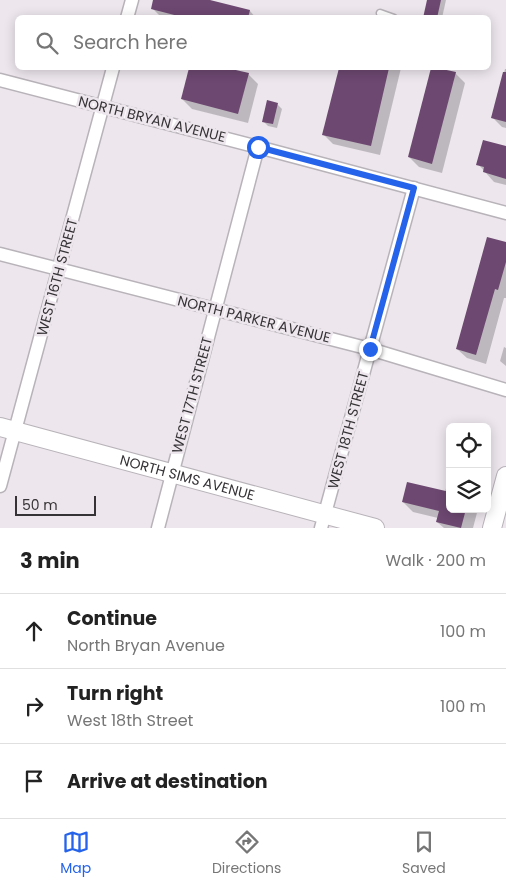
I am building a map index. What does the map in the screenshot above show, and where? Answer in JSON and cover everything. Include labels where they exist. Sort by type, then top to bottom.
[{"type":"street","points":[[128,15],[132,0]]},
{"type":"street","name":"WEST 16TH STREET","points":[[0,486],[8,429],[60,269],[113,70]]},
{"type":"street","name":"NORTH BRYAN AVENUE","points":[[0,80],[506,213]]},
{"type":"street","name":"WEST 17TH STREET","points":[[158,528],[258,147]]},
{"type":"street","name":"WEST 18TH STREET","points":[[323,521],[414,188]]},
{"type":"street","name":"NORTH PARKER AVENUE","points":[[0,254],[370,349],[506,390]]},
{"type":"street","name":"NORTH SIMS AVENUE","points":[[8,429],[172,473],[323,521],[375,528]]},
{"type":"street","points":[[492,528],[506,476]]},
{"type":"lane","points":[[380,13],[386,15]]},
{"type":"building","points":[[153,0],[210,0],[250,10],[249,15],[174,15],[151,9]]},
{"type":"building","points":[[427,0],[441,0],[438,15],[424,15]]},
{"type":"building","points":[[188,70],[236,70],[249,73],[238,114],[181,99]]},
{"type":"building","points":[[338,70],[389,70],[371,146],[322,135]]},
{"type":"building","points":[[430,70],[456,72],[432,164],[408,157]]},
{"type":"building","points":[[503,72],[506,72],[506,122],[491,118]]},
{"type":"building","points":[[267,100],[278,103],[273,124],[262,122]]},
{"type":"building","points":[[483,140],[506,146],[506,179],[483,172],[484,167],[476,165]]},
{"type":"building","points":[[487,237],[506,242],[506,262],[498,290],[495,289],[476,355],[456,349]]},
{"type":"building","points":[[407,482],[446,491],[446,513],[465,513],[461,528],[436,522],[439,511],[402,502]]},
{"type":"route","points":[[258,147],[414,188],[370,349]]}]
